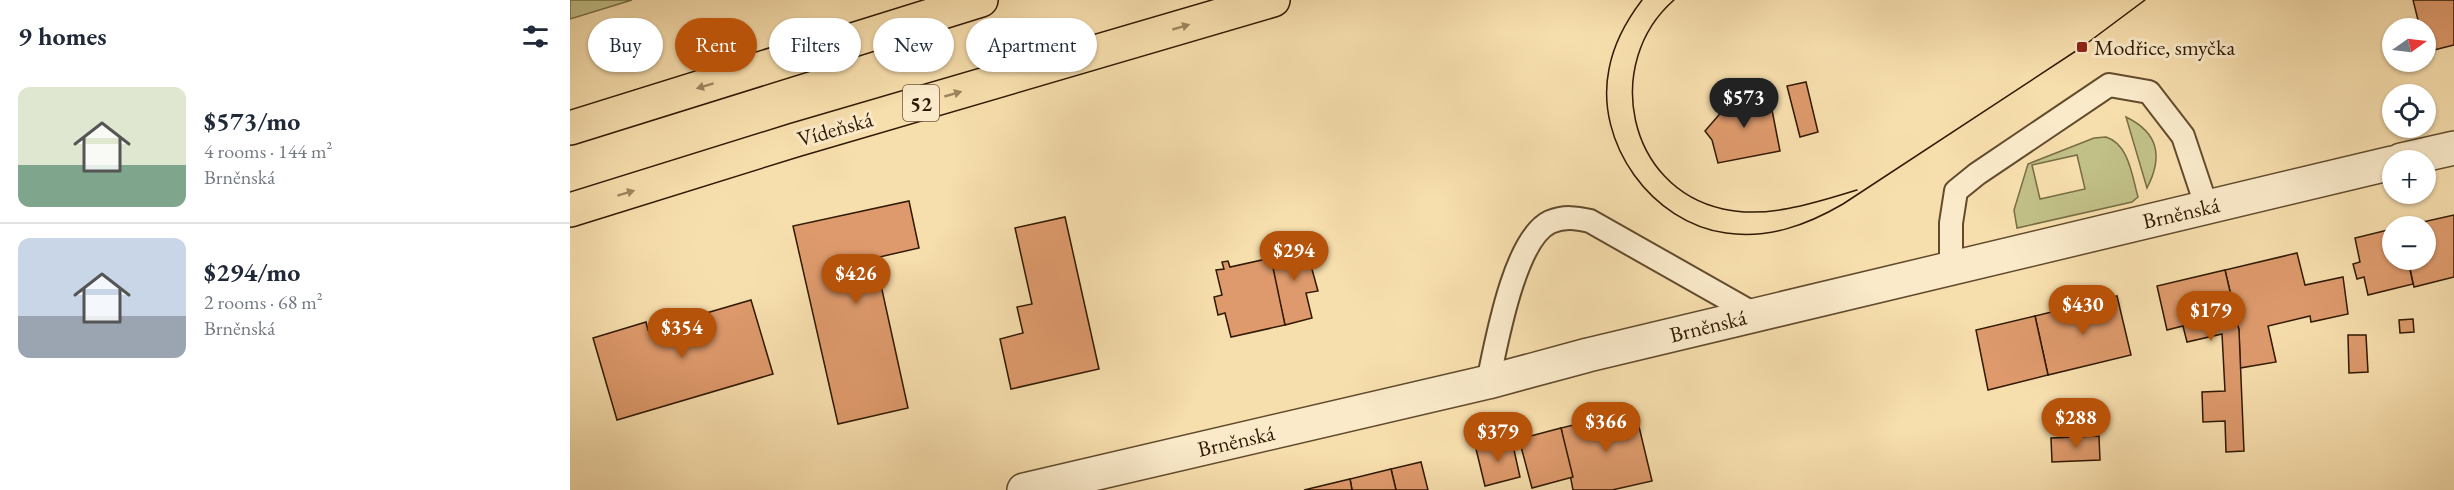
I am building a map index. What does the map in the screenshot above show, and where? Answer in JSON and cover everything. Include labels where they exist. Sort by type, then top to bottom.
[{"type":"highway","points":[[570,128],[981,0]]},
{"type":"highway","name":"Vídeňská","points":[[570,210],[806,137],[1273,0]]},
{"type":"street","points":[[2436,152],[2454,148]]},
{"type":"street","name":"Brněnská","points":[[1024,490],[1488,382],[1756,315],[2382,165]]},
{"type":"lane","points":[[1951,270],[1951,223],[1956,191],[1977,174],[2109,85],[2149,93],[2183,136],[2206,208]]},
{"type":"lane","points":[[1488,382],[1506,297],[1535,236],[1549,223],[1570,216],[1590,221],[1756,315]]},
{"type":"shaded area","points":[[570,0],[632,0],[570,19]]},
{"type":"shaded area","points":[[2126,117],[2145,130],[2155,147],[2155,166],[2147,188]]},
{"type":"shaded area","points":[[2106,137],[2120,146],[2128,162],[2138,197],[2132,202],[2017,228],[2014,210],[2028,164],[2094,138]],"holes":[[[2077,155],[2085,189],[2040,199],[2032,165]]]},
{"type":"building","points":[[2413,0],[2454,0],[2454,45],[2436,50],[2436,18],[2418,18]]},
{"type":"building","points":[[1806,82],[1818,132],[1800,137],[1787,86]]},
{"type":"building","points":[[1743,87],[1772,110],[1780,151],[1718,163],[1712,140],[1705,131]]},
{"type":"building","points":[[909,201],[919,248],[875,258],[908,408],[838,424],[793,226]]},
{"type":"building","points":[[2454,215],[2454,277],[2414,287],[2410,270],[2436,270],[2436,219]]},
{"type":"building","points":[[1065,217],[1099,369],[1011,389],[1000,339],[1023,333],[1017,307],[1032,304],[1015,228]]},
{"type":"building","points":[[2382,231],[2382,270],[2410,270],[2413,284],[2368,295],[2364,277],[2357,279],[2353,264],[2360,262],[2355,238]]},
{"type":"building","points":[[1305,244],[1318,291],[1306,293],[1312,318],[1285,325],[1270,252]]},
{"type":"building","points":[[2297,253],[2305,285],[2343,277],[2348,314],[2311,322],[2310,316],[2268,326],[2276,362],[2240,368],[2239,330],[2225,270]]},
{"type":"building","points":[[1271,258],[1285,325],[1231,337],[1225,313],[1218,315],[1214,297],[1222,295],[1216,270],[1224,269],[1222,262],[1228,261],[1230,267]]},
{"type":"building","points":[[2225,270],[2239,330],[2244,451],[2226,452],[2225,421],[2203,422],[2202,392],[2225,391],[2222,334],[2187,342],[2183,326],[2167,330],[2157,286]]},
{"type":"building","points":[[2117,296],[2131,355],[2048,375],[2035,316]]},
{"type":"building","points":[[751,300],[773,374],[617,420],[593,338],[646,322],[648,330]]},
{"type":"building","points":[[2035,316],[2048,375],[1988,390],[1976,330]]},
{"type":"building","points":[[2413,319],[2414,332],[2400,333],[2399,320]]},
{"type":"building","points":[[2348,335],[2366,335],[2368,372],[2349,373]]},
{"type":"building","points":[[1635,410],[1652,481],[1612,490],[1573,490],[1561,428]]},
{"type":"building","points":[[1561,428],[1573,477],[1532,488],[1519,439]]},
{"type":"building","points":[[2099,436],[2100,460],[2052,462],[2051,438]]},
{"type":"building","points":[[1512,441],[1520,477],[1485,486],[1476,449]]},
{"type":"building","points":[[1421,462],[1428,490],[1396,490],[1391,469]]},
{"type":"building","points":[[1391,469],[1396,490],[1352,490],[1350,479]]},
{"type":"building","points":[[1350,479],[1352,490],[1304,490]]},
{"type":"tram line","points":[[1642,0],[1621,32],[1609,69],[1607,97],[1611,124],[1620,151],[1634,175],[1674,214],[1699,226],[1726,233],[1742,234],[1787,229],[1843,204],[2082,47],[2145,0]]},
{"type":"tram line","points":[[1674,0],[1651,26],[1638,56],[1633,88],[1636,120],[1646,150],[1665,176],[1690,197],[1723,209],[1739,212],[1790,208],[1857,190]]},
{"type":"place","name":"Modřice, smyčka","points":[[2082,47]]}]
